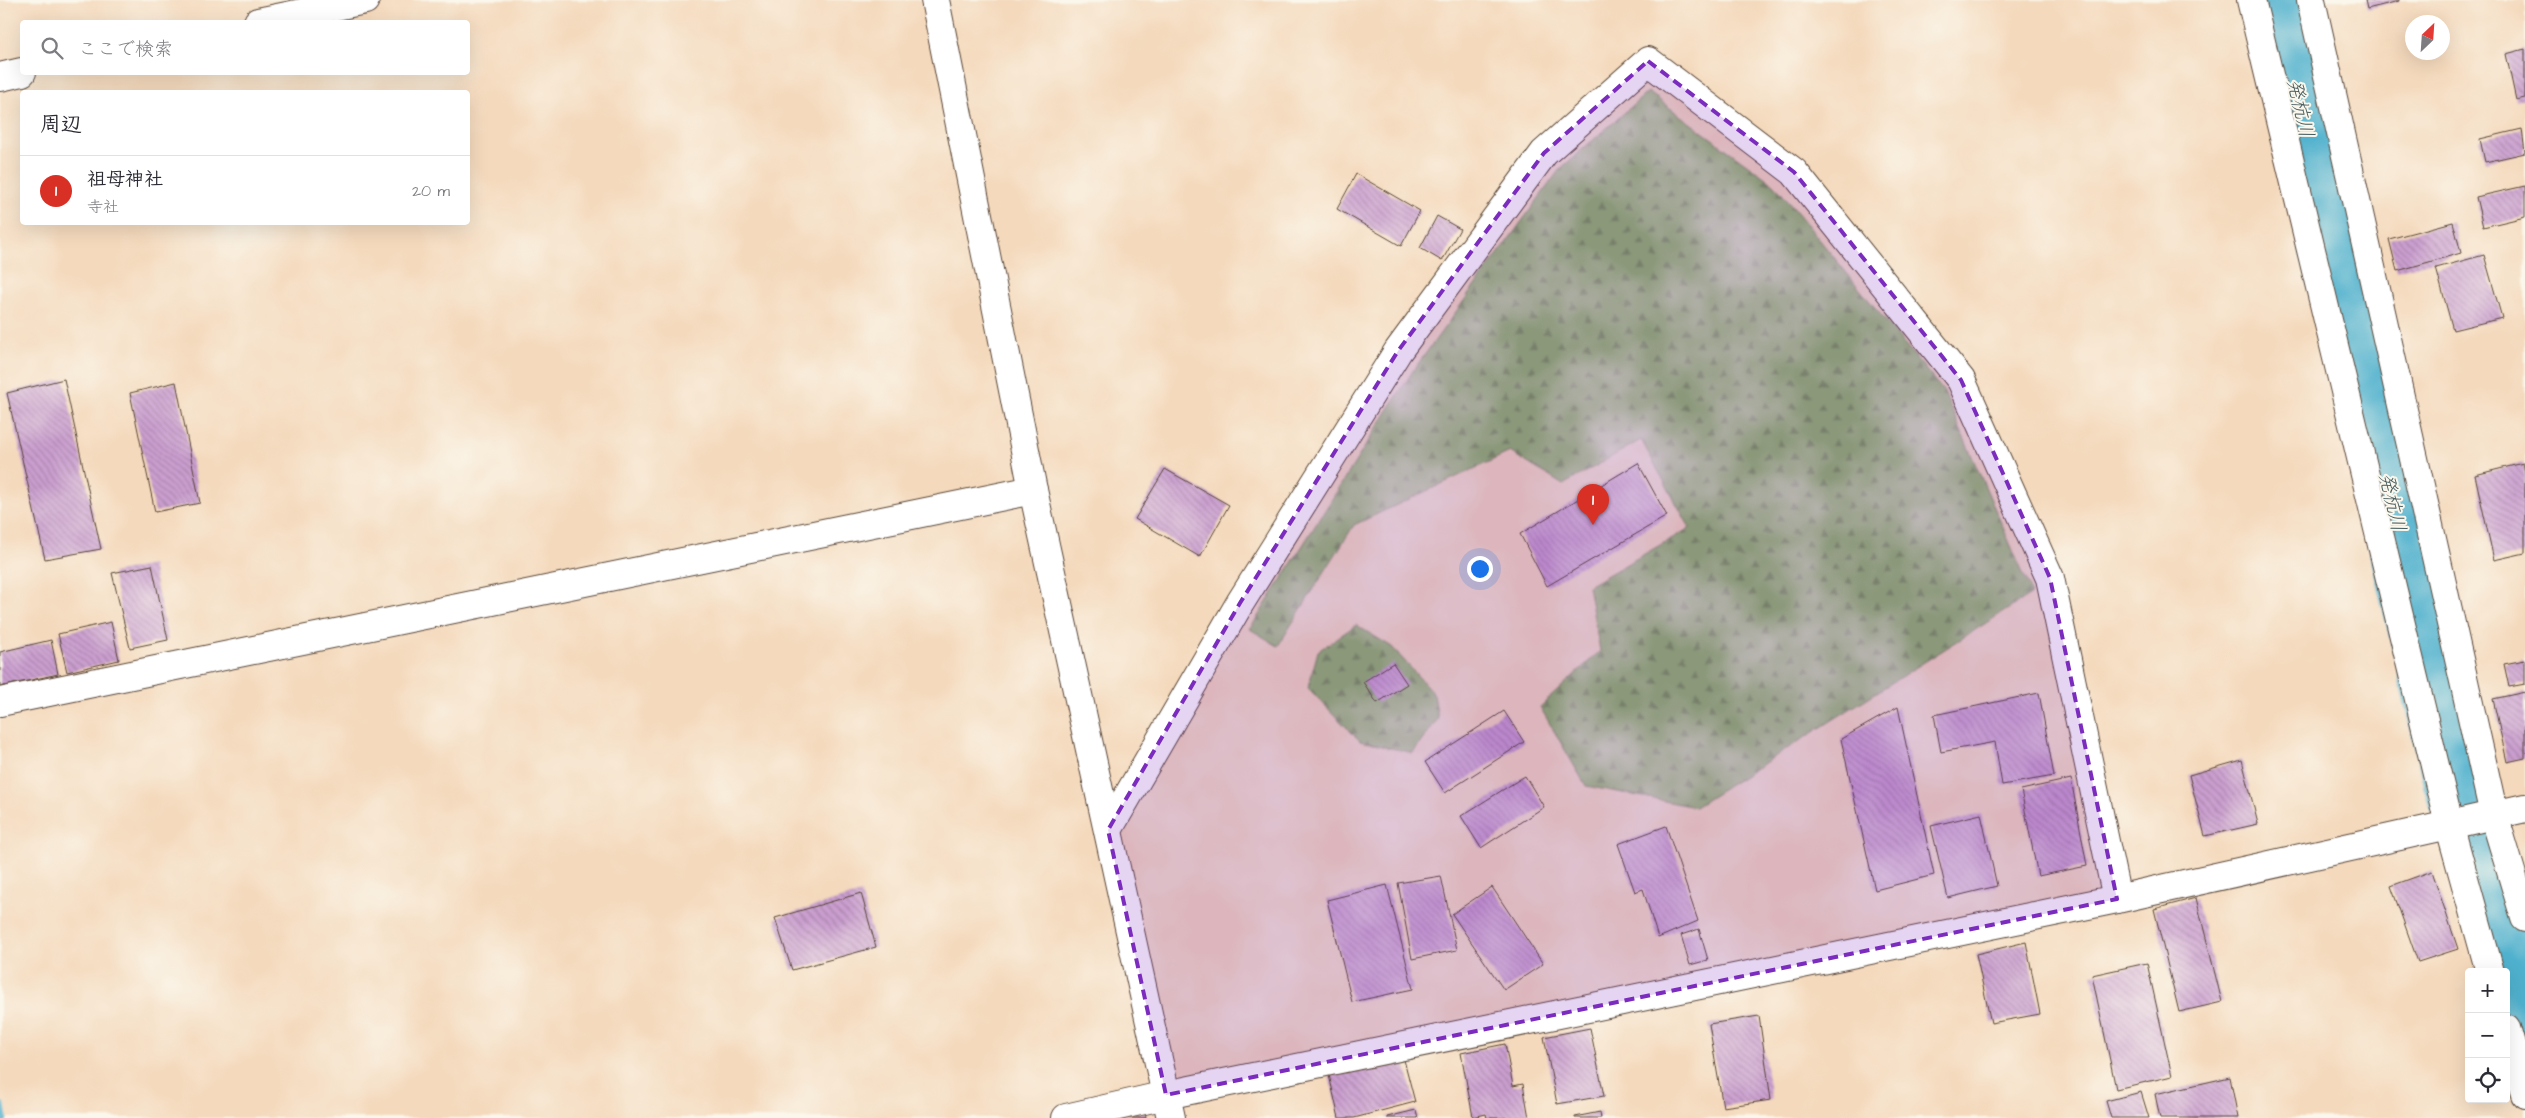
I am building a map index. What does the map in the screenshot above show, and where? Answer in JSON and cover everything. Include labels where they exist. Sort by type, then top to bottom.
[{"type":"street","points":[[268,20],[365,0]]},
{"type":"street","points":[[934,0],[1033,490],[1168,1106]]},
{"type":"street","points":[[2251,0],[2449,824],[2489,968]]},
{"type":"street","points":[[2311,0],[2494,814],[2525,918]]},
{"type":"street","points":[[1108,830],[1240,603],[1398,351],[1544,153],[1648,61],[1794,172],[1961,380],[2050,578],[2117,899]]},
{"type":"street","points":[[0,77],[20,72]]},
{"type":"street","points":[[0,702],[1033,490]]},
{"type":"street","points":[[1066,1118],[1168,1106],[2525,808]]},
{"type":"street","points":[[2510,1042],[2525,1094]]},
{"type":"highlighted area","points":[[1648,61],[1794,172],[1961,380],[2050,578],[2117,899],[1166,1095],[1108,830],[1240,603],[1398,351],[1544,153]]},
{"type":"green space","points":[[1648,92],[1774,184],[1944,392],[2032,594],[1695,807],[1586,786],[1540,707],[1600,651],[1588,586],[1690,528],[1641,440],[1563,485],[1510,452],[1354,525],[1278,646],[1250,629],[1412,372],[1560,169]]},
{"type":"green space","points":[[1356,625],[1392,647],[1434,694],[1438,719],[1413,753],[1360,741],[1308,688],[1318,651]]},
{"type":"building","points":[[2365,0],[2399,0],[2399,1],[2367,9]]},
{"type":"building","points":[[2525,49],[2525,98],[2516,100],[2506,54]]},
{"type":"building","points":[[2522,129],[2525,153],[2485,162],[2480,139]]},
{"type":"building","points":[[1356,174],[1420,211],[1401,246],[1337,209]]},
{"type":"building","points":[[2525,186],[2525,217],[2483,227],[2476,197]]},
{"type":"building","points":[[1437,216],[1460,229],[1442,261],[1420,248]]},
{"type":"building","points":[[2453,222],[2461,253],[2397,271],[2389,239]]},
{"type":"building","points":[[2484,255],[2502,318],[2453,330],[2436,268]]},
{"type":"building","points":[[64,379],[101,549],[45,559],[7,393]]},
{"type":"building","points":[[176,382],[200,503],[155,512],[130,393]]},
{"type":"building","points":[[1638,463],[1667,516],[1547,586],[1520,534]]},
{"type":"building","points":[[2523,463],[2525,473],[2525,553],[2494,560],[2475,475]]},
{"type":"building","points":[[1165,469],[1229,505],[1200,557],[1135,519]]},
{"type":"building","points":[[152,565],[168,640],[130,648],[112,573]]},
{"type":"building","points":[[111,622],[119,660],[67,672],[58,634]]},
{"type":"building","points":[[51,640],[58,674],[0,687],[0,652]]},
{"type":"building","points":[[2525,660],[2525,684],[2509,687],[2504,664]]},
{"type":"building","points":[[1393,663],[1407,684],[1377,703],[1363,682]]},
{"type":"building","points":[[2525,692],[2525,758],[2507,762],[2493,699]]},
{"type":"building","points":[[2039,693],[2054,776],[2002,785],[1995,742],[1941,752],[1934,715]]},
{"type":"building","points":[[1898,707],[1934,875],[1875,890],[1841,739]]},
{"type":"building","points":[[1504,711],[1524,742],[1445,793],[1425,762]]},
{"type":"building","points":[[2242,760],[2258,824],[2205,836],[2189,775]]},
{"type":"building","points":[[1525,776],[1544,807],[1481,848],[1461,816]]},
{"type":"building","points":[[2071,779],[2087,866],[2038,876],[2021,790]]},
{"type":"building","points":[[1981,814],[1997,886],[1948,898],[1931,826]]},
{"type":"building","points":[[1666,826],[1698,921],[1658,938],[1643,889],[1635,892],[1618,844]]},
{"type":"building","points":[[2432,871],[2458,949],[2418,962],[2391,886]]},
{"type":"building","points":[[1441,876],[1457,950],[1412,959],[1398,883]]},
{"type":"building","points":[[1387,885],[1413,989],[1352,1002],[1327,900]]},
{"type":"building","points":[[1492,887],[1543,964],[1504,990],[1452,914]]},
{"type":"building","points":[[861,893],[876,947],[792,970],[775,918]]},
{"type":"building","points":[[2196,898],[2222,1002],[2179,1012],[2154,909]]},
{"type":"building","points":[[1699,929],[1708,960],[1690,965],[1681,935]]},
{"type":"building","points":[[2026,942],[2040,1014],[1991,1023],[1976,954]]},
{"type":"building","points":[[2147,963],[2172,1076],[2116,1089],[2092,975]]},
{"type":"building","points":[[1759,1016],[1771,1100],[1723,1107],[1709,1024]]},
{"type":"building","points":[[1590,1028],[1604,1096],[1557,1104],[1544,1037]]},
{"type":"building","points":[[1505,1044],[1513,1086],[1523,1084],[1529,1118],[1487,1118],[1486,1114],[1473,1117],[1461,1053]]},
{"type":"building","points":[[1403,1056],[1415,1102],[1354,1118],[1339,1118],[1329,1075]]},
{"type":"building","points":[[2230,1077],[2238,1118],[2160,1118],[2155,1094]]},
{"type":"building","points":[[2141,1092],[2149,1118],[2111,1118],[2106,1101]]},
{"type":"building","points":[[1416,1110],[1418,1118],[1387,1118],[1387,1117]]},
{"type":"building","points":[[1145,1112],[1146,1118],[1114,1118]]},
{"type":"building","points":[[1600,1112],[1601,1118],[1575,1118],[1575,1117]]},
{"type":"waterway","name":"発杭川","points":[[2276,0],[2457,781],[2525,1001]]},
{"type":"waterway","points":[[0,1107],[2,1118]]},
{"type":"place","name":"祖母神社","points":[[1593,525]]}]
